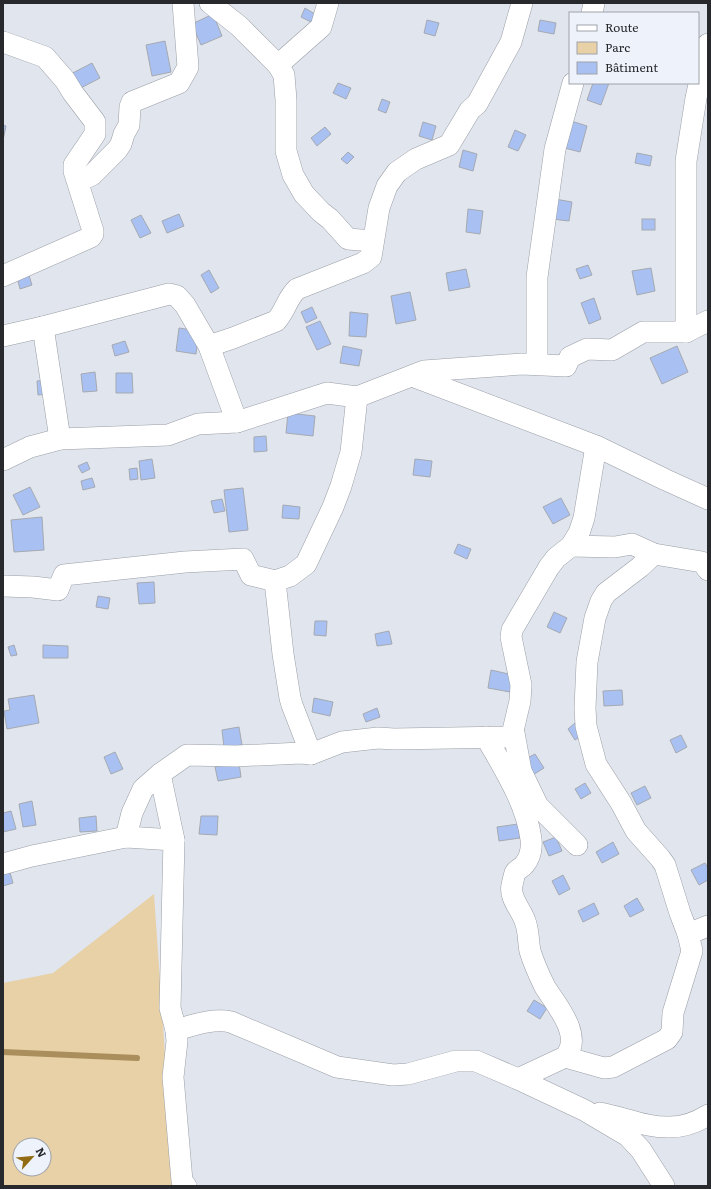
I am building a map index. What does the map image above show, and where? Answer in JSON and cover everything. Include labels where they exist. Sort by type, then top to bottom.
[{"type":"street","points":[[77,179],[92,175],[117,150],[129,126],[130,107],[132,102],[179,84],[188,66],[183,3]]},
{"type":"street","points":[[210,3],[238,26],[278,65],[284,76],[286,100],[286,151],[293,175],[304,194],[348,239],[373,241]]},
{"type":"street","points":[[278,65],[321,27],[328,3]]},
{"type":"street","points":[[209,346],[276,321],[281,316],[290,295],[297,289],[367,261],[371,257],[379,208],[387,186],[397,172],[416,160],[449,145],[470,110],[477,104],[511,42],[522,3]]},
{"type":"street","points":[[3,42],[45,57],[65,80],[95,122],[95,134],[74,166],[93,234],[91,237],[3,276]]},
{"type":"street","points":[[686,332],[686,161],[696,98],[708,44]]},
{"type":"street","points":[[537,364],[537,277],[555,149],[573,84]]},
{"type":"street","points":[[3,336],[169,294],[177,296],[185,305],[209,346],[237,422]]},
{"type":"street","points":[[3,460],[30,447],[60,439],[168,435],[198,424],[237,422],[327,393],[357,397],[424,371],[522,364],[566,366],[570,357],[587,349],[612,350],[643,332],[686,332],[708,321]]},
{"type":"street","points":[[43,327],[60,439]]},
{"type":"street","points":[[412,376],[596,446],[708,499]]},
{"type":"street","points":[[3,586],[58,590],[64,575],[185,562],[243,559],[251,575],[275,581],[290,576],[306,564],[333,507],[341,486],[351,452],[357,397]]},
{"type":"street","points":[[577,845],[538,806],[521,771],[514,733],[520,701],[521,685],[511,637],[512,630],[549,567],[556,558],[571,546],[579,533],[584,518],[596,446]]},
{"type":"street","points":[[571,546],[615,548],[632,544],[654,554],[702,562],[708,570]]},
{"type":"street","points":[[565,1057],[600,1067],[608,1067],[613,1066],[667,1039],[672,1032],[673,1013],[692,951],[688,934],[665,865],[636,830],[596,764],[586,726],[587,662],[594,618],[606,593],[640,567],[654,554]]},
{"type":"street","points":[[275,581],[283,654],[290,698],[311,754]]},
{"type":"street","points":[[126,836],[132,812],[142,789],[187,755],[236,756],[301,752],[311,754],[342,742],[378,738],[508,737],[512,736],[514,733]]},
{"type":"street","points":[[486,737],[523,805],[531,839],[531,852],[524,865],[516,872],[512,887],[514,899],[529,932],[529,947],[534,966],[561,1011],[572,1040],[570,1052],[565,1057],[518,1079]]},
{"type":"street","points":[[160,774],[174,840],[170,1008],[176,1030],[177,1041],[173,1077],[182,1181],[186,1186]]},
{"type":"street","points":[[3,864],[32,856],[126,836],[174,840]]},
{"type":"street","points":[[688,934],[708,926]]},
{"type":"street","points":[[176,1030],[210,1021],[223,1020],[231,1022],[337,1067],[393,1075],[408,1074],[456,1061],[476,1062],[518,1079],[584,1110],[628,1136],[641,1150],[664,1186]]},
{"type":"street","points":[[584,1110],[651,1125],[670,1127],[698,1126],[708,1115]]},
{"type":"green space","points":[[154,894],[174,1186],[3,1186],[3,983],[53,973]]},
{"type":"building","points":[[305,8],[315,14],[311,22],[301,17]]},
{"type":"building","points":[[213,14],[222,36],[201,45],[192,24]]},
{"type":"building","points":[[427,20],[439,23],[435,36],[424,33]]},
{"type":"building","points":[[540,20],[556,23],[554,34],[538,31]]},
{"type":"building","points":[[165,41],[171,72],[152,76],[146,45]]},
{"type":"building","points":[[92,63],[100,78],[75,91],[67,76]]},
{"type":"building","points":[[338,83],[351,88],[346,99],[333,93]]},
{"type":"building","points":[[593,84],[609,84],[601,105],[587,100]]},
{"type":"building","points":[[382,99],[390,102],[386,113],[378,110]]},
{"type":"building","points":[[568,120],[587,126],[580,152],[561,147]]},
{"type":"building","points":[[423,122],[436,126],[432,140],[419,136]]},
{"type":"building","points":[[3,125],[6,126],[3,140]]},
{"type":"building","points":[[325,127],[331,134],[317,146],[311,138]]},
{"type":"building","points":[[515,130],[526,135],[518,151],[508,147]]},
{"type":"building","points":[[463,150],[477,154],[473,171],[459,167]]},
{"type":"building","points":[[348,152],[354,157],[347,164],[341,159]]},
{"type":"building","points":[[637,153],[652,156],[650,166],[635,163]]},
{"type":"building","points":[[555,199],[572,202],[569,221],[552,219]]},
{"type":"building","points":[[468,209],[483,211],[480,234],[466,232]]},
{"type":"building","points":[[179,214],[184,226],[167,233],[162,221]]},
{"type":"building","points":[[141,215],[151,233],[140,238],[131,220]]},
{"type":"building","points":[[642,219],[655,219],[655,230],[642,230]]},
{"type":"building","points":[[588,265],[592,275],[580,279],[576,269]]},
{"type":"building","points":[[651,268],[655,291],[637,295],[632,271]]},
{"type":"building","points":[[27,269],[32,285],[20,289],[17,277]]},
{"type":"building","points":[[466,269],[470,287],[449,291],[446,273]]},
{"type":"building","points":[[209,270],[219,288],[211,293],[201,275]]},
{"type":"building","points":[[410,292],[416,320],[396,324],[391,296]]},
{"type":"building","points":[[594,298],[601,319],[589,324],[581,303]]},
{"type":"building","points":[[312,307],[317,318],[306,323],[301,312]]},
{"type":"building","points":[[350,312],[368,314],[366,337],[349,336]]},
{"type":"building","points":[[320,321],[331,344],[317,350],[306,327]]},
{"type":"building","points":[[179,328],[199,331],[196,354],[176,351]]},
{"type":"building","points":[[125,341],[129,352],[115,356],[112,345]]},
{"type":"building","points":[[343,346],[362,350],[359,366],[340,363]]},
{"type":"building","points":[[677,346],[688,372],[662,384],[650,358]]},
{"type":"building","points":[[95,372],[97,391],[83,392],[81,374]]},
{"type":"building","points":[[116,373],[132,373],[133,393],[116,393]]},
{"type":"building","points":[[47,380],[49,394],[38,395],[37,381]]},
{"type":"building","points":[[288,413],[315,416],[313,436],[286,433]]},
{"type":"building","points":[[266,436],[267,451],[254,452],[254,437]]},
{"type":"building","points":[[152,459],[155,478],[141,480],[139,461]]},
{"type":"building","points":[[415,459],[432,461],[430,477],[413,475]]},
{"type":"building","points":[[87,462],[90,469],[82,473],[78,466]]},
{"type":"building","points":[[137,468],[138,479],[130,480],[129,469]]},
{"type":"building","points":[[92,478],[95,487],[83,490],[81,481]]},
{"type":"building","points":[[30,487],[40,507],[23,515],[13,495]]},
{"type":"building","points":[[243,488],[248,530],[229,532],[224,490]]},
{"type":"building","points":[[561,498],[570,515],[553,524],[543,507]]},
{"type":"building","points":[[222,499],[225,511],[214,513],[211,501]]},
{"type":"building","points":[[283,505],[300,507],[299,519],[282,518]]},
{"type":"building","points":[[42,517],[44,550],[14,552],[11,520]]},
{"type":"building","points":[[458,544],[471,549],[467,559],[454,553]]},
{"type":"building","points":[[154,582],[155,603],[139,604],[137,583]]},
{"type":"building","points":[[98,596],[110,598],[108,609],[96,607]]},
{"type":"building","points":[[554,612],[567,618],[560,633],[547,627]]},
{"type":"building","points":[[315,621],[327,621],[326,636],[314,635]]},
{"type":"building","points":[[389,631],[392,644],[377,646],[375,634]]},
{"type":"building","points":[[14,645],[17,655],[11,656],[8,647]]},
{"type":"building","points":[[43,645],[68,646],[68,658],[43,658]]},
{"type":"building","points":[[491,670],[513,675],[510,692],[488,688]]},
{"type":"building","points":[[622,690],[623,705],[604,706],[603,691]]},
{"type":"building","points":[[34,695],[39,723],[7,729],[4,711],[10,710],[8,699]]},
{"type":"building","points":[[314,698],[333,702],[330,716],[312,712]]},
{"type":"building","points":[[377,708],[380,717],[366,722],[363,714]]},
{"type":"building","points":[[575,723],[583,735],[575,740],[568,729]]},
{"type":"building","points":[[239,727],[242,745],[224,747],[222,730]]},
{"type":"building","points":[[681,735],[687,747],[676,753],[670,740]]},
{"type":"building","points":[[115,752],[123,769],[111,774],[104,757]]},
{"type":"building","points":[[535,754],[544,768],[531,776],[522,761]]},
{"type":"building","points":[[239,763],[241,777],[218,781],[215,767]]},
{"type":"building","points":[[585,783],[591,793],[581,799],[575,789]]},
{"type":"building","points":[[645,786],[651,798],[637,805],[631,793]]},
{"type":"building","points":[[32,801],[36,825],[23,827],[19,804]]},
{"type":"building","points":[[11,811],[16,829],[3,832],[3,813]]},
{"type":"building","points":[[96,816],[97,831],[80,832],[79,818]]},
{"type":"building","points":[[201,816],[218,816],[217,835],[199,834]]},
{"type":"building","points":[[518,824],[520,838],[499,841],[497,827]]},
{"type":"building","points":[[556,837],[562,851],[549,856],[543,842]]},
{"type":"building","points":[[613,842],[619,854],[602,863],[596,852]]},
{"type":"building","points":[[705,863],[708,868],[708,880],[699,885],[691,870]]},
{"type":"building","points":[[9,869],[13,883],[3,886],[3,871]]},
{"type":"building","points":[[563,875],[570,889],[559,895],[552,881]]},
{"type":"building","points":[[637,898],[644,910],[630,917],[624,906]]},
{"type":"building","points":[[594,903],[599,914],[583,922],[578,911]]},
{"type":"building","points":[[534,1000],[547,1008],[540,1019],[527,1011]]},
{"type":"waterway","points":[[3,1052],[137,1058]]}]
